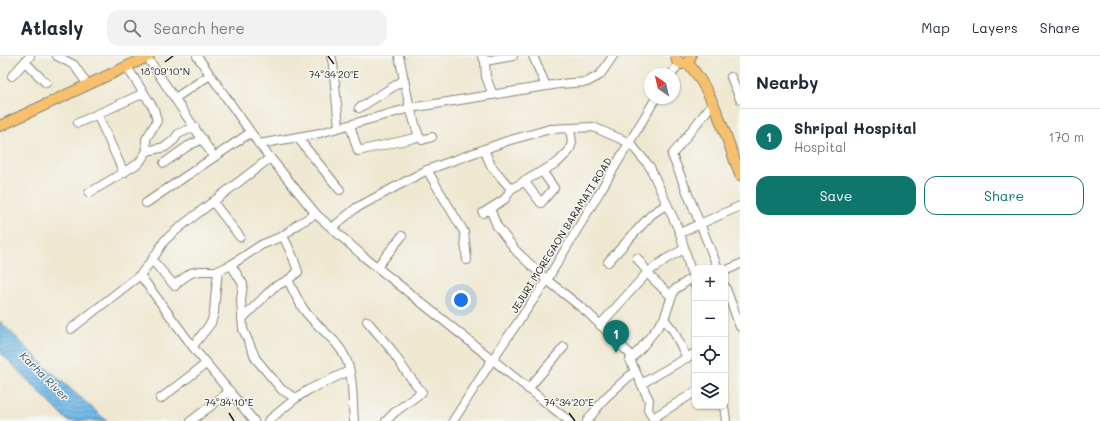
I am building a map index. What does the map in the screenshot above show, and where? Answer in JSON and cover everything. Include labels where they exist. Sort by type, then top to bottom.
[{"type":"main road","points":[[2,123],[88,85],[145,57]]},
{"type":"main road","points":[[684,59],[702,81],[713,103],[740,175]]},
{"type":"street","points":[[57,56],[74,65],[88,85]]},
{"type":"street","points":[[197,56],[250,133],[316,214],[377,267],[569,421]]},
{"type":"street","points":[[331,56],[340,128]]},
{"type":"street","points":[[399,56],[410,108],[419,137]]},
{"type":"street","points":[[493,95],[486,76],[484,58],[513,56]]},
{"type":"street","points":[[533,56],[546,86]]},
{"type":"street","points":[[259,144],[340,128],[410,108],[546,86],[587,82],[600,75],[613,56]]},
{"type":"street","points":[[145,57],[176,98],[214,157]]},
{"type":"street","points":[[12,76],[28,59],[46,83]]},
{"type":"street","points":[[677,68],[684,59]]},
{"type":"street","points":[[89,193],[139,163],[147,151],[146,139],[157,121],[154,109],[126,67]]},
{"type":"street","points":[[176,98],[210,75]]},
{"type":"street","points":[[731,76],[740,99]]},
{"type":"street","points":[[359,108],[404,80]]},
{"type":"street","points":[[78,123],[144,93]]},
{"type":"street","points":[[713,103],[672,154],[717,265]]},
{"type":"street","name":"JEJURI MOREGAON BARAMATI ROAD","points":[[453,421],[492,360],[547,280],[653,104]]},
{"type":"street","points":[[97,114],[124,173]]},
{"type":"street","points":[[350,125],[358,151],[419,137],[422,140],[432,137]]},
{"type":"street","points":[[332,228],[356,208],[427,170],[507,141],[550,129],[593,126],[630,143],[650,167],[680,233],[692,275]]},
{"type":"street","points":[[147,151],[166,147],[178,134],[194,127]]},
{"type":"street","points":[[570,128],[572,142],[569,151],[558,162],[511,189],[505,199],[486,211],[517,252],[547,280],[587,312],[632,356]]},
{"type":"street","points":[[146,203],[250,133]]},
{"type":"street","points":[[297,137],[340,190]]},
{"type":"street","points":[[164,163],[188,146],[202,139]]},
{"type":"street","points":[[484,149],[491,166],[511,189]]},
{"type":"street","points":[[71,329],[140,275],[165,240],[180,227],[270,158]]},
{"type":"street","points":[[427,170],[464,232],[467,260]]},
{"type":"street","points":[[524,181],[541,203],[554,188],[542,171]]},
{"type":"street","points":[[213,202],[240,237]]},
{"type":"street","points":[[608,262],[652,214],[667,204]]},
{"type":"street","points":[[680,233],[740,206]]},
{"type":"street","points":[[152,260],[175,286],[178,282],[191,273],[200,271],[218,271],[231,265],[261,244],[283,236],[298,224],[316,214]]},
{"type":"street","points":[[242,319],[274,287],[288,280],[298,272],[283,236]]},
{"type":"street","points":[[377,267],[402,236]]},
{"type":"street","points":[[600,325],[648,272],[666,259],[684,249]]},
{"type":"street","points":[[637,258],[672,297]]},
{"type":"street","points":[[728,270],[740,264]]},
{"type":"street","points":[[231,265],[242,284],[243,329],[256,358],[282,390],[296,398]]},
{"type":"street","points":[[193,346],[210,323],[214,313],[214,299],[218,271]]},
{"type":"street","points":[[140,275],[206,363],[254,421]]},
{"type":"street","points":[[288,280],[304,309],[318,326],[329,334],[346,360],[351,382],[354,421]]},
{"type":"street","points":[[692,283],[674,290],[664,319],[630,360],[649,400],[648,410],[654,419],[692,394]]},
{"type":"street","points":[[728,294],[740,327]]},
{"type":"street","points":[[664,319],[673,330],[687,358]]},
{"type":"street","points":[[367,321],[390,348],[422,392],[395,412],[386,421]]},
{"type":"street","points":[[528,389],[564,348]]},
{"type":"street","points":[[641,384],[692,355]]},
{"type":"street","points":[[160,399],[206,363]]},
{"type":"street","points":[[268,421],[308,390],[349,371]]},
{"type":"street","points":[[587,421],[605,398],[635,371]]},
{"type":"street","points":[[191,421],[230,391]]},
{"type":"street","points":[[724,409],[726,421]]},
{"type":"water","name":"Karha River","points":[[0,321],[49,370],[107,421],[68,421],[0,352]]},
{"type":"place","name":"Shripal Hospital","points":[[616,353]]}]
